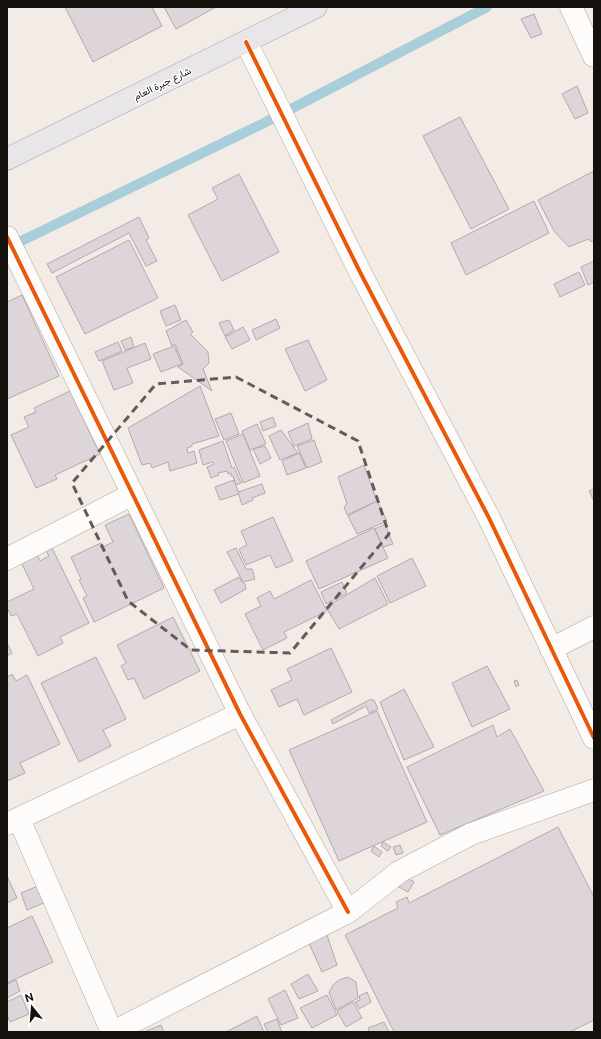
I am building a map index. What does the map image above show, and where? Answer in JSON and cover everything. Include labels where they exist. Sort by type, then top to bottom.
[{"type":"main road","name":"شارع جبرة العام","points":[[7,159],[316,7]]},
{"type":"street","points":[[571,7],[594,56]]},
{"type":"street","points":[[246,42],[361,274],[489,518],[594,738]]},
{"type":"street","points":[[7,237],[240,714],[348,912]]},
{"type":"street","points":[[7,559],[133,494]]},
{"type":"street","points":[[551,649],[594,627]]},
{"type":"street","points":[[240,714],[13,822],[113,1032],[348,912],[399,872],[471,834],[594,790]]},
{"type":"highlighted area","points":[[236,377],[358,441],[389,534],[290,653],[191,650],[128,601],[72,483],[156,384]]},
{"type":"building","points":[[65,7],[152,7],[162,26],[93,62]]},
{"type":"building","points":[[164,7],[216,7],[176,29]]},
{"type":"building","points":[[534,14],[542,34],[531,38],[521,19]]},
{"type":"building","points":[[577,86],[588,113],[575,119],[562,94]]},
{"type":"building","points":[[460,117],[509,209],[471,229],[423,136]]},
{"type":"building","points":[[594,171],[594,241],[592,242],[588,239],[569,247],[554,231],[538,200]]},
{"type":"building","points":[[239,174],[279,252],[222,281],[188,215],[218,199],[212,188]]},
{"type":"building","points":[[534,201],[549,233],[466,275],[451,243]]},
{"type":"building","points":[[139,217],[149,238],[146,240],[157,261],[146,266],[129,233],[52,273],[47,264]]},
{"type":"building","points":[[129,240],[158,298],[85,334],[56,277]]},
{"type":"building","points":[[594,261],[594,282],[588,285],[581,267]]},
{"type":"building","points":[[579,272],[585,285],[560,297],[554,284]]},
{"type":"building","points":[[22,295],[59,376],[7,399],[7,302]]},
{"type":"building","points":[[175,305],[181,320],[166,326],[160,311]]},
{"type":"building","points":[[276,319],[280,328],[256,340],[252,330]]},
{"type":"building","points":[[186,320],[193,332],[190,334],[208,352],[209,363],[203,369],[212,391],[178,367],[183,364],[175,344],[172,346],[166,331]]},
{"type":"building","points":[[229,320],[234,330],[225,336],[219,323]]},
{"type":"building","points":[[243,327],[250,340],[232,349],[225,337]]},
{"type":"building","points":[[131,337],[134,347],[125,350],[121,341]]},
{"type":"building","points":[[308,340],[327,380],[305,391],[285,349]]},
{"type":"building","points":[[118,342],[122,351],[99,361],[95,352]]},
{"type":"building","points":[[145,343],[151,359],[127,368],[133,383],[114,390],[102,361]]},
{"type":"building","points":[[174,346],[182,364],[161,372],[153,354]]},
{"type":"building","points":[[200,386],[219,436],[192,444],[192,446],[187,448],[188,453],[194,451],[197,463],[170,471],[168,462],[152,468],[150,463],[142,465],[128,428]]},
{"type":"building","points":[[70,391],[100,454],[55,475],[57,479],[36,488],[11,435],[29,427],[24,417],[36,412],[34,408]]},
{"type":"building","points":[[231,413],[239,434],[224,440],[215,419]]},
{"type":"building","points":[[273,417],[276,426],[263,431],[260,422]]},
{"type":"building","points":[[308,423],[312,439],[294,446],[288,432]]},
{"type":"building","points":[[257,424],[266,444],[250,450],[242,431]]},
{"type":"building","points":[[281,430],[298,453],[280,460],[269,436]]},
{"type":"building","points":[[243,434],[260,476],[243,483],[226,441]]},
{"type":"building","points":[[314,440],[322,462],[307,468],[297,446]]},
{"type":"building","points":[[223,441],[232,468],[234,467],[241,483],[236,485],[233,476],[231,476],[231,473],[228,474],[227,471],[218,473],[219,475],[211,478],[207,467],[214,464],[213,462],[203,465],[199,450]]},
{"type":"building","points":[[265,446],[271,458],[260,464],[253,449]]},
{"type":"building","points":[[299,453],[306,468],[287,475],[282,461]]},
{"type":"building","points":[[364,465],[377,501],[347,515],[344,507],[347,504],[338,477]]},
{"type":"building","points":[[234,480],[239,494],[220,500],[215,487]]},
{"type":"building","points":[[262,484],[265,493],[252,498],[253,500],[242,505],[238,492]]},
{"type":"building","points":[[594,489],[594,501],[589,491]]},
{"type":"building","points":[[377,501],[387,521],[357,534],[348,516]]},
{"type":"building","points":[[129,514],[164,588],[94,622],[83,598],[87,596],[79,580],[81,579],[71,557],[101,543],[103,547],[113,542],[105,525]]},
{"type":"building","points":[[273,517],[293,561],[276,568],[270,555],[246,565],[239,549],[247,545],[241,531]]},
{"type":"building","points":[[385,524],[393,544],[383,547],[375,529]]},
{"type":"building","points":[[374,528],[388,558],[319,589],[306,561]]},
{"type":"building","points":[[52,548],[89,623],[60,637],[63,643],[38,656],[17,614],[11,616],[7,607],[7,602],[34,589],[21,562],[37,554],[40,561],[49,556],[46,551]]},
{"type":"building","points":[[236,548],[246,569],[252,569],[255,579],[243,582],[227,552]]},
{"type":"building","points":[[412,558],[426,586],[390,603],[377,576]]},
{"type":"building","points":[[239,577],[245,584],[246,589],[221,603],[214,590]]},
{"type":"building","points":[[375,578],[388,604],[339,629],[326,607]]},
{"type":"building","points":[[311,580],[327,611],[284,632],[287,638],[263,650],[245,614],[261,606],[257,598],[270,591],[274,599]]},
{"type":"building","points":[[342,582],[347,593],[326,604],[321,592]]},
{"type":"building","points":[[173,617],[200,671],[144,699],[134,678],[128,680],[121,666],[126,663],[117,645]]},
{"type":"building","points":[[7,643],[12,653],[7,656]]},
{"type":"building","points":[[331,648],[352,692],[304,715],[297,699],[279,707],[271,690],[292,680],[287,669]]},
{"type":"building","points":[[96,657],[126,719],[103,730],[111,746],[79,762],[41,683]]},
{"type":"building","points":[[487,666],[510,709],[472,727],[452,683]]},
{"type":"building","points":[[12,674],[16,681],[27,675],[60,744],[20,763],[25,773],[7,781],[7,677]]},
{"type":"building","points":[[517,680],[519,685],[516,687],[514,681]]},
{"type":"building","points":[[404,689],[434,747],[404,760],[380,702]]},
{"type":"building","points":[[371,699],[372,701],[374,700],[378,709],[369,713],[366,706],[333,724],[331,720]]},
{"type":"building","points":[[377,711],[427,822],[339,861],[289,750]]},
{"type":"building","points":[[493,725],[497,737],[510,729],[544,791],[440,835],[407,767]]},
{"type":"building","points":[[558,827],[594,897],[594,1020],[570,1032],[394,1032],[345,935],[398,908],[396,902],[407,897],[409,903]]},
{"type":"building","points":[[383,842],[391,847],[388,851],[381,846]]},
{"type":"building","points":[[400,845],[403,853],[396,855],[393,847]]},
{"type":"building","points":[[374,846],[382,852],[379,857],[371,851]]},
{"type":"building","points":[[7,876],[17,898],[7,903]]},
{"type":"building","points":[[405,877],[414,882],[408,892],[399,887]]},
{"type":"building","points":[[43,884],[51,900],[27,910],[21,893]]},
{"type":"building","points":[[32,916],[53,962],[7,983],[7,928]]},
{"type":"building","points":[[327,935],[337,965],[322,972],[309,943]]},
{"type":"building","points":[[308,974],[318,991],[299,999],[291,984]]},
{"type":"building","points":[[348,977],[356,982],[358,998],[336,1010],[329,993],[333,985],[339,980]]},
{"type":"building","points":[[16,980],[20,991],[7,998],[7,984]]},
{"type":"building","points":[[285,990],[298,1018],[281,1025],[268,999]]},
{"type":"building","points":[[367,992],[371,1002],[359,1009],[355,1002],[360,1000],[359,996]]},
{"type":"building","points":[[21,995],[29,1014],[10,1022],[7,1015],[7,1002]]},
{"type":"building","points":[[327,995],[337,1015],[312,1028],[300,1008]]},
{"type":"building","points":[[353,1002],[362,1018],[346,1027],[337,1011]]},
{"type":"building","points":[[257,1016],[264,1032],[226,1032]]},
{"type":"building","points":[[277,1019],[282,1032],[268,1032],[264,1024]]},
{"type":"building","points":[[384,1022],[389,1032],[369,1032],[368,1028]]},
{"type":"building","points":[[161,1025],[164,1032],[144,1032]]},
{"type":"waterway","points":[[9,247],[264,123],[487,7]]},
{"type":"cycle path","points":[[246,42],[361,274],[489,518],[594,738]]},
{"type":"cycle path","points":[[7,237],[240,714],[348,912]]}]
